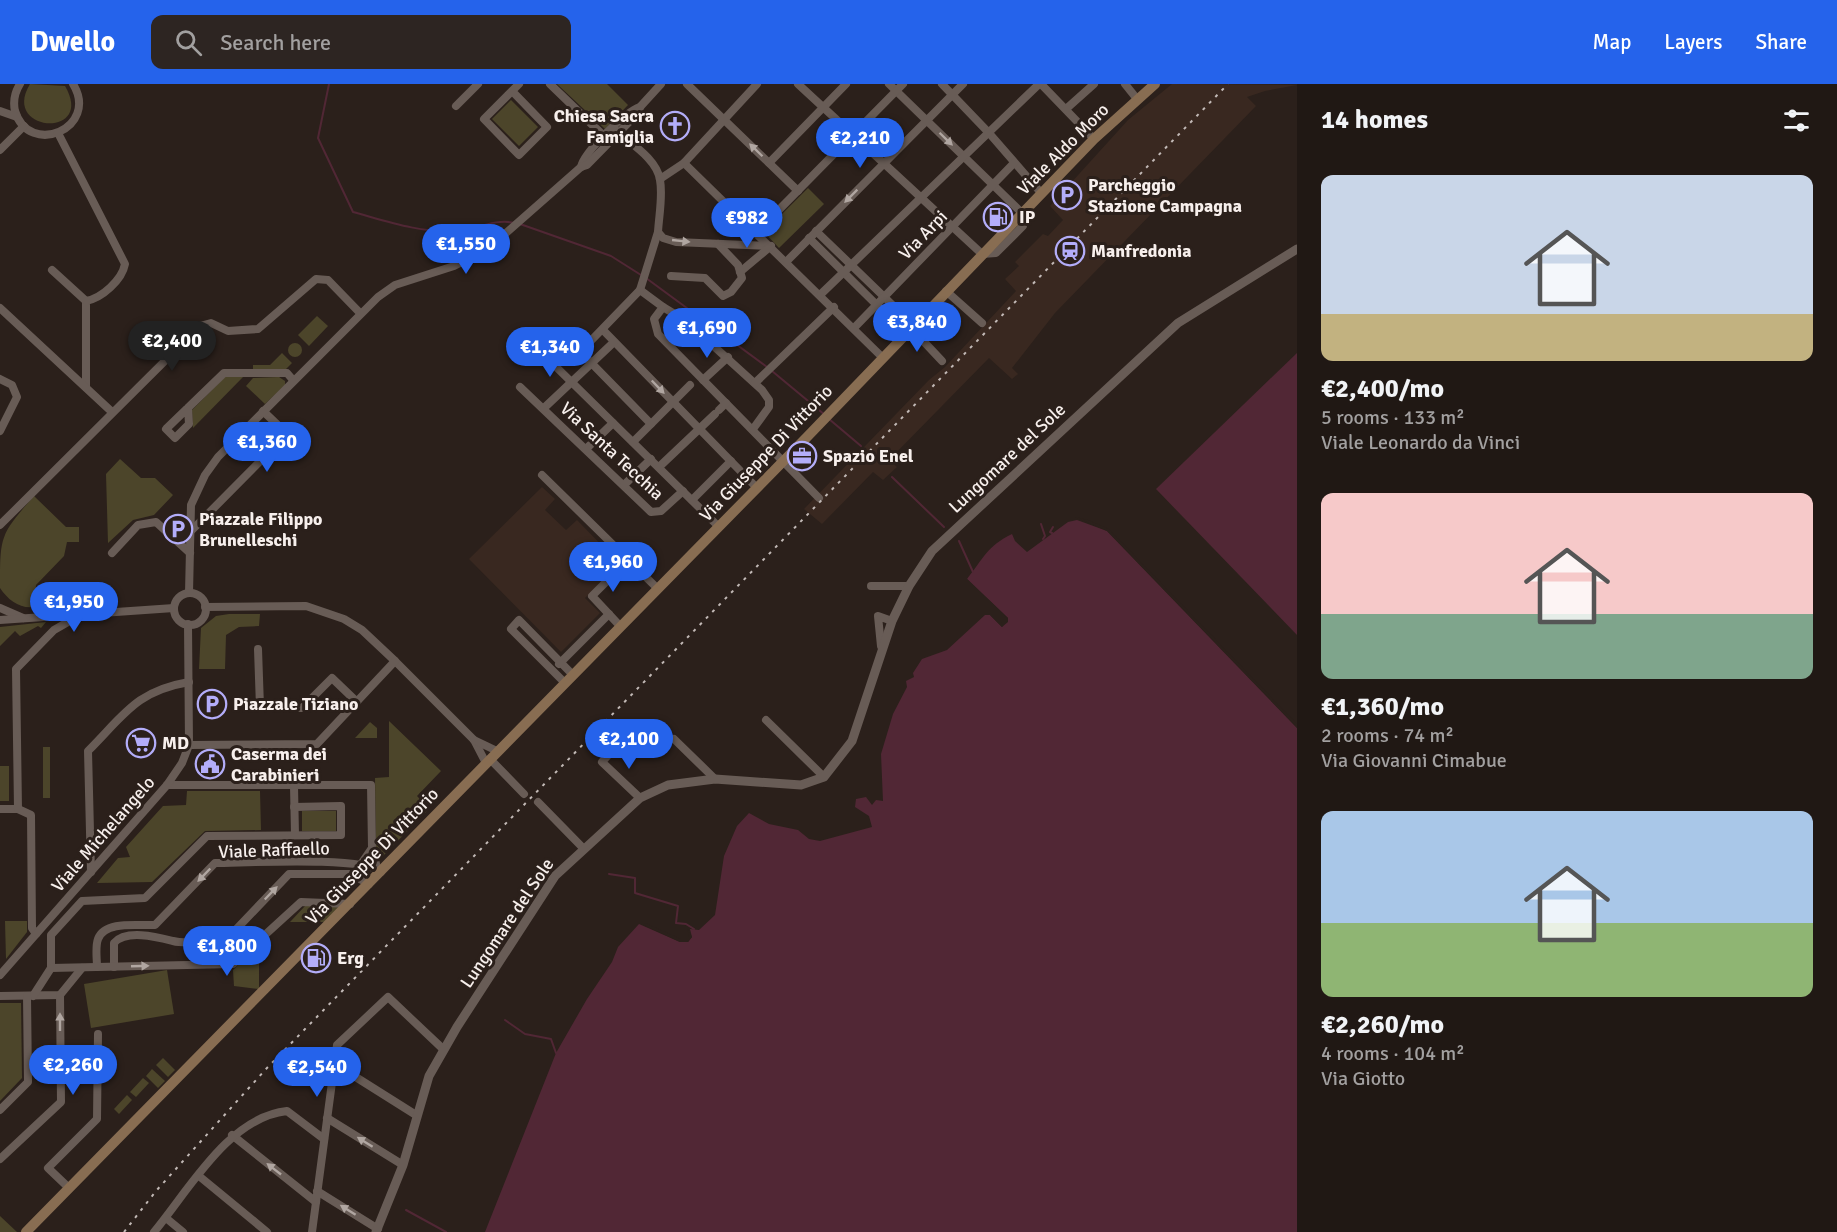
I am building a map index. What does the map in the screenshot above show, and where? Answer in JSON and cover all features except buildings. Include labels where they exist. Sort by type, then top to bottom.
[{"type":"main road","name":"Viale Aldo Moro","points":[[982,254],[1042,195],[1094,139],[1155,84]]},
{"type":"main road","name":"Via Giuseppe Di Vittorio","points":[[26,1232],[369,884],[379,870],[807,437],[982,254]]},
{"type":"street","points":[[20,84],[14,97],[17,117],[24,126],[40,134],[58,133],[66,129],[77,114],[79,95],[74,84]]},
{"type":"street","points":[[456,106],[478,84]]},
{"type":"street","points":[[512,92],[547,127],[519,155],[484,119],[519,84]]},
{"type":"street","points":[[549,84],[607,139]]},
{"type":"street","points":[[189,593],[191,505],[205,475],[218,457],[362,312],[395,285],[454,266],[489,248],[581,167],[587,165],[632,109],[640,106],[661,84]]},
{"type":"street","points":[[687,84],[798,191]]},
{"type":"street","points":[[660,179],[684,162],[757,84]]},
{"type":"street","points":[[798,84],[982,254]]},
{"type":"street","points":[[769,163],[846,84]]},
{"type":"street","points":[[889,84],[1022,213]]},
{"type":"street","points":[[757,232],[903,84]]},
{"type":"street","points":[[942,84],[1042,195]]},
{"type":"street","points":[[787,261],[963,84]]},
{"type":"street","points":[[821,294],[1040,84],[1094,139]]},
{"type":"street","points":[[1066,109],[1094,84]]},
{"type":"street","points":[[1125,84],[1137,99]]},
{"type":"street","points":[[0,111],[17,117]]},
{"type":"street","points":[[0,150],[24,126]]},
{"type":"street","points":[[580,352],[640,290],[658,232],[660,179],[646,157],[616,130]]},
{"type":"street","points":[[58,133],[125,264],[123,274],[98,297],[86,301]]},
{"type":"street","points":[[684,162],[821,294],[882,357]]},
{"type":"street","name":"Via Arpi","points":[[854,328],[1014,163]]},
{"type":"street","points":[[816,231],[908,320],[911,328],[942,361]]},
{"type":"street","points":[[658,232],[663,238],[676,242],[771,246]]},
{"type":"street","points":[[810,238],[901,329],[911,328]]},
{"type":"street","points":[[671,276],[705,278],[723,296],[731,292],[741,278],[740,272],[738,265],[718,244]]},
{"type":"street","points":[[740,272],[771,246]]},
{"type":"street","name":"Lungomare del Sole","points":[[377,1231],[403,1165],[429,1076],[443,1049],[555,876],[640,798],[668,785],[715,779],[801,785],[824,777],[837,764],[852,741],[881,646],[909,586],[932,551],[1165,335],[1194,311],[1297,249]]},
{"type":"street","points":[[52,270],[86,301],[86,387]]},
{"type":"street","points":[[0,525],[200,326],[211,323],[228,331],[258,329],[312,280],[328,280],[362,312]]},
{"type":"street","points":[[640,290],[687,321],[755,382],[769,400],[770,407],[753,429]]},
{"type":"street","points":[[946,291],[982,323]]},
{"type":"street","points":[[663,307],[654,319],[658,334],[784,459],[819,498]]},
{"type":"street","points":[[755,382],[763,377],[834,307]]},
{"type":"street","points":[[0,308],[112,412]]},
{"type":"street","points":[[603,330],[756,488]]},
{"type":"street","points":[[564,335],[651,424]]},
{"type":"street","points":[[544,408],[614,342]]},
{"type":"street","points":[[545,356],[717,526]]},
{"type":"street","points":[[703,380],[728,357]]},
{"type":"street","points":[[188,408],[224,373],[287,373],[293,380]]},
{"type":"street","points":[[0,379],[16,390],[17,397],[0,431]]},
{"type":"street","points":[[633,442],[690,385]]},
{"type":"street","name":"Via Santa Tecchia","points":[[520,387],[651,512],[656,513],[683,491]]},
{"type":"street","points":[[659,467],[726,403]]},
{"type":"street","points":[[191,531],[287,434],[263,411]]},
{"type":"street","points":[[586,449],[613,423]]},
{"type":"street","points":[[624,485],[651,459]]},
{"type":"street","points":[[693,500],[731,461]]},
{"type":"street","points":[[543,475],[657,588]]},
{"type":"street","points":[[112,553],[138,525],[156,522],[190,554]]},
{"type":"street","points":[[620,626],[592,596],[628,560]]},
{"type":"street","points":[[871,586],[909,586]]},
{"type":"street","points":[[189,593],[200,597],[205,607],[201,620],[188,624],[178,619],[174,608],[178,598],[189,593]]},
{"type":"street","points":[[0,600],[3,608],[24,618]]},
{"type":"street","points":[[205,607],[286,605],[317,608],[344,619],[362,630],[395,661],[524,794]]},
{"type":"street","points":[[0,620],[174,608]]},
{"type":"street","points":[[553,671],[609,614]]},
{"type":"street","points":[[18,809],[16,669],[54,630],[81,615]]},
{"type":"street","points":[[54,630],[56,616]]},
{"type":"street","name":"Lungomare del Sole","points":[[881,646],[878,616],[892,621]]},
{"type":"street","points":[[519,620],[561,663],[568,678],[553,671],[511,628],[519,620]]},
{"type":"street","name":"Viale Michelangelo","points":[[0,975],[167,785],[189,745],[188,624]]},
{"type":"street","points":[[258,649],[260,707],[303,708],[332,678],[357,702]]},
{"type":"street","points":[[189,745],[316,744],[395,661]]},
{"type":"street","points":[[91,872],[88,751],[142,696],[168,685],[189,682]]},
{"type":"street","points":[[766,720],[824,777]]},
{"type":"street","points":[[474,740],[491,758]]},
{"type":"street","points":[[674,740],[715,779]]},
{"type":"street","points":[[620,742],[602,762],[640,798]]},
{"type":"street","points":[[167,785],[371,784],[372,848],[379,870]]},
{"type":"street","points":[[294,786],[295,835]]},
{"type":"street","points":[[538,802],[583,848]]},
{"type":"street","points":[[0,1110],[28,1082],[30,996],[51,968],[51,935],[82,901],[145,898],[207,836],[341,835],[341,806],[294,807]]},
{"type":"street","points":[[0,809],[18,809],[31,815],[32,928],[36,934]]},
{"type":"street","points":[[361,864],[372,848]]},
{"type":"street","name":"Viale Raffaello","points":[[155,926],[215,863],[361,864],[379,870]]},
{"type":"street","name":"Viale Raffaello","points":[[114,967],[114,944],[118,938],[155,936],[173,941],[226,940],[289,874],[351,874],[369,884]]},
{"type":"street","points":[[51,968],[233,964],[301,903],[350,903]]},
{"type":"street","points":[[97,968],[97,941],[107,929],[155,926],[155,936]]},
{"type":"street","points":[[0,1159],[61,1102],[60,995],[82,968]]},
{"type":"street","points":[[0,996],[60,995]]},
{"type":"street","points":[[312,1232],[337,1045],[388,997],[443,1049]]},
{"type":"street","points":[[69,1188],[48,1168],[97,1119],[98,1034]]},
{"type":"street","points":[[335,1064],[416,1115]]},
{"type":"street","points":[[154,1232],[232,1135],[265,1116],[287,1111],[324,1138]]},
{"type":"street","points":[[327,1118],[403,1165]]},
{"type":"street","points":[[232,1135],[316,1202]]},
{"type":"street","points":[[0,1145],[8,1152]]},
{"type":"street","points":[[199,1176],[267,1232]]},
{"type":"street","points":[[317,1191],[377,1231]]},
{"type":"street","points":[[166,1218],[183,1232]]},
{"type":"shaded area","points":[[30,84],[65,86],[71,103],[68,115],[60,122],[48,123],[36,120],[27,112],[24,100]]},
{"type":"shaded area","points":[[557,84],[607,84],[628,105],[605,129]]},
{"type":"shaded area","points":[[1172,84],[1297,85],[1247,97],[1256,106],[1055,313],[1012,368],[1018,374],[1012,379],[989,358],[889,460],[897,467],[883,480],[873,472],[822,524],[804,509],[929,380],[945,367],[1016,291],[1005,279],[1019,266],[1015,262],[1043,234],[1048,236],[1063,220],[1050,206],[1128,120]]},
{"type":"shaded area","points":[[511,100],[538,127],[519,146],[492,119]]},
{"type":"shaded area","points":[[808,188],[824,204],[779,248],[764,232]]},
{"type":"shaded area","points":[[317,316],[328,326],[309,346],[298,335]]},
{"type":"shaded area","points":[[295,343],[300,345],[302,350],[300,355],[295,357],[290,355],[288,350],[290,345]]},
{"type":"shaded area","points":[[282,353],[292,363],[286,369],[253,369],[253,365],[270,365]]},
{"type":"shaded area","points":[[1297,353],[1297,635],[1156,489]]},
{"type":"shaded area","points":[[226,376],[244,376],[193,428],[192,410]]},
{"type":"shaded area","points":[[279,377],[285,381],[285,385],[265,404],[246,386],[253,378]]},
{"type":"shaded area","points":[[120,459],[141,478],[155,478],[173,495],[154,515],[133,520],[108,543],[106,474]]},
{"type":"shaded area","points":[[542,487],[555,499],[545,510],[566,530],[577,520],[619,563],[585,598],[600,613],[561,652],[469,559]]},
{"type":"shaded area","points":[[34,496],[66,527],[79,527],[79,542],[67,542],[64,556],[36,585],[34,607],[24,607],[15,603],[0,588],[1,557],[8,528]]},
{"type":"shaded area","points":[[1077,520],[1107,531],[1297,728],[1297,1232],[485,1232],[556,1053],[587,999],[612,962],[618,947],[639,924],[680,942],[688,942],[692,937],[690,929],[699,930],[715,915],[724,856],[737,826],[749,813],[769,824],[798,830],[809,839],[820,841],[872,827],[869,816],[855,807],[856,799],[866,797],[872,805],[876,800],[883,801],[881,754],[893,714],[907,687],[906,681],[914,677],[913,673],[922,659],[947,650],[985,615],[990,615],[1002,627],[1008,618],[967,579],[991,548],[1012,534],[1015,541],[1027,552],[1068,522]]},
{"type":"shaded area","points":[[260,614],[259,626],[239,627],[226,635],[225,669],[199,669],[201,628],[216,616]]},
{"type":"shaded area","points":[[46,622],[41,628],[38,626],[20,636],[15,631],[0,646],[0,627]]},
{"type":"shaded area","points":[[389,721],[441,771],[417,796],[429,809],[379,860],[376,849],[375,778],[389,777]]},
{"type":"shaded area","points":[[370,722],[377,728],[377,738],[355,738]]},
{"type":"shaded area","points":[[43,747],[50,747],[50,798],[43,798]]},
{"type":"shaded area","points":[[0,766],[9,766],[9,801],[0,801]]},
{"type":"shaded area","points":[[187,791],[260,791],[261,830],[205,831],[152,882],[97,883],[118,858],[130,857],[126,847],[163,806],[186,805]]},
{"type":"shaded area","points":[[302,811],[336,811],[336,831],[302,831]]},
{"type":"shaded area","points":[[305,906],[342,906],[326,922],[290,922]]},
{"type":"shaded area","points":[[5,921],[27,921],[27,932],[6,959]]},
{"type":"shaded area","points":[[252,952],[259,955],[259,989],[234,986],[233,970]]},
{"type":"shaded area","points":[[167,970],[174,1014],[91,1028],[84,984]]},
{"type":"shaded area","points":[[0,1003],[21,1003],[22,1078],[0,1101]]},
{"type":"shaded area","points":[[163,1058],[175,1070],[168,1077],[156,1065]]},
{"type":"shaded area","points":[[152,1069],[165,1081],[158,1088],[146,1076]]},
{"type":"shaded area","points":[[143,1078],[149,1083],[136,1097],[130,1092]]},
{"type":"shaded area","points":[[127,1095],[132,1100],[119,1114],[114,1109]]},
{"type":"shaded area","points":[[0,1216],[17,1232],[0,1232]]},
{"type":"pier","points":[[1075,517],[1109,529],[1297,724],[1297,728],[1107,531]]},
{"type":"pier","points":[[965,577],[1008,618],[1008,622],[1002,627],[990,615],[990,612],[1002,623],[1005,621],[965,581]]},
{"type":"pier","points":[[645,923],[681,939],[689,936],[687,928],[692,937],[688,942],[680,942],[643,925]]},
{"type":"waterway","points":[[329,84],[318,138],[353,212],[403,226],[442,231],[462,230],[500,222],[515,223]]},
{"type":"waterway","points":[[520,224],[611,256],[641,275]]},
{"type":"waterway","points":[[646,278],[767,367]]},
{"type":"waterway","points":[[772,371],[825,415]]},
{"type":"waterway","points":[[829,419],[861,446]]},
{"type":"waterway","points":[[892,477],[944,527]]},
{"type":"waterway","points":[[1041,524],[1045,536],[1043,539]]},
{"type":"waterway","points":[[1052,533],[1050,532],[1053,527]]},
{"type":"waterway","points":[[959,541],[973,572]]},
{"type":"waterway","points":[[609,874],[635,878],[635,893],[678,906],[676,923],[686,924],[694,929]]},
{"type":"waterway","points":[[505,1020],[525,1034],[551,1039],[556,1053]]},
{"type":"waterway","points":[[406,1210],[446,1232]]},
{"type":"railway","points":[[124,1232],[156,1191],[266,1069],[1228,84]]},
{"type":"place","name":"Chiesa Sacra Famiglia","points":[[675,126]]},
{"type":"place","name":"Parcheggio Stazione Campagna","points":[[1067,195]]},
{"type":"place","name":"IP","points":[[998,217]]},
{"type":"place","name":"Manfredonia","points":[[1070,251]]},
{"type":"place","name":"Spazio Enel","points":[[802,456]]},
{"type":"place","name":"Piazzale Filippo Brunelleschi","points":[[178,529]]},
{"type":"place","name":"Piazzale Tiziano","points":[[212,704]]},
{"type":"place","name":"MD","points":[[141,743]]},
{"type":"place","name":"Caserma dei Carabinieri","points":[[210,764]]},
{"type":"place","name":"Erg","points":[[316,958]]}]
